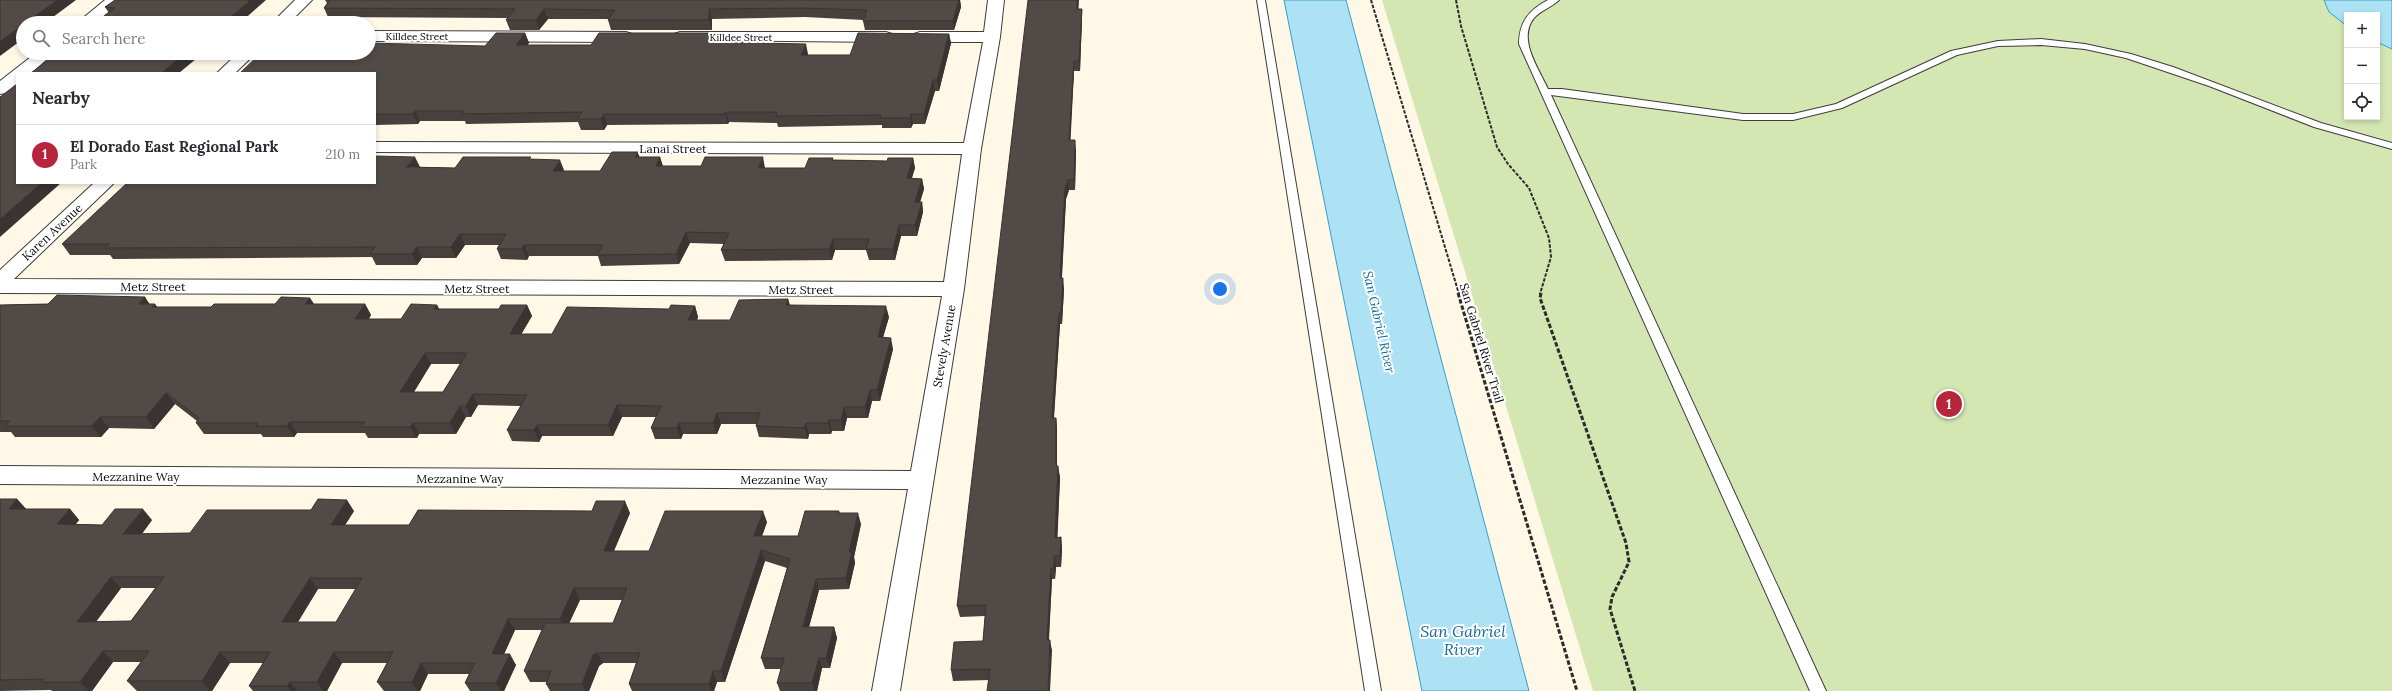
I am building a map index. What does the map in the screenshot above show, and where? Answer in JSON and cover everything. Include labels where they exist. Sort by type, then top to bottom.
[{"type":"street","points":[[94,16],[115,0]]},
{"type":"street","points":[[287,16],[304,0]]},
{"type":"street","name":"Stevely Avenue","points":[[886,691],[920,480],[954,289],[972,149],[992,37],[996,0]]},
{"type":"street","name":"Killdee Street","points":[[376,36],[641,37]]},
{"type":"street","name":"Killdee Street","points":[[665,37],[992,37]]},
{"type":"street","points":[[22,72],[37,60]]},
{"type":"street","points":[[226,72],[240,60]]},
{"type":"street","points":[[0,89],[16,77]]},
{"type":"street","name":"Lanai Street","points":[[376,147],[972,149]]},
{"type":"street","name":"Karen Avenue","points":[[0,281],[104,184]]},
{"type":"street","name":"Metz Street","points":[[0,286],[954,289]]},
{"type":"street","name":"Mezzanine Way","points":[[0,475],[920,480]]},
{"type":"lane","points":[[1261,0],[1373,691]]},
{"type":"lane","points":[[1555,0],[1539,9],[1528,18],[1523,32],[1523,44],[1818,691]]},
{"type":"lane","points":[[1546,92],[1562,92],[1743,117],[1793,117],[1839,106],[1954,53],[1971,47],[1998,43],[2034,43],[2116,52],[2155,62],[2295,117],[2392,146]]},
{"type":"path","name":"San Gabriel River Trail","points":[[1371,0],[1577,691]]},
{"type":"path","points":[[1456,0],[1461,26],[1498,147],[1506,163],[1530,189],[1552,249],[1550,262],[1541,286],[1540,298],[1626,543],[1629,562],[1612,596],[1610,609],[1635,691]]},
{"type":"green space","points":[[1382,0],[2392,0],[2392,691],[1593,691]]},
{"type":"water","name":"San Gabriel River","points":[[1284,0],[1346,0],[1529,691],[1422,691]]},
{"type":"water","points":[[2324,0],[2392,0],[2392,49],[2380,43],[2380,12],[2344,12],[2344,24],[2329,12]]},
{"type":"building","points":[[0,0],[57,0],[35,16],[16,16],[16,30],[0,41]]},
{"type":"building","points":[[115,0],[250,0],[232,16],[104,16],[115,8],[105,7]]},
{"type":"building","points":[[330,0],[959,0],[953,21],[863,21],[867,10],[803,8],[709,9],[709,20],[608,20],[615,10],[544,9],[536,20],[506,20],[515,9],[324,8]]},
{"type":"building","points":[[1028,0],[1077,0],[1077,9],[1082,9],[1079,61],[1074,61],[1069,140],[1075,140],[1074,180],[1068,180],[1065,188],[1060,278],[1063,278],[1061,313],[1059,313],[1052,418],[1056,418],[1056,466],[1058,466],[1055,538],[1061,537],[1060,556],[1054,556],[1054,568],[1051,568],[1047,640],[1050,640],[1048,691],[987,691],[990,669],[951,670],[954,642],[983,641],[986,605],[957,606]]},
{"type":"building","points":[[496,33],[525,33],[516,45],[591,45],[599,33],[709,33],[709,42],[806,44],[801,55],[850,55],[858,33],[949,34],[937,80],[933,80],[924,114],[911,114],[910,118],[880,118],[881,115],[776,116],[777,112],[726,112],[725,114],[604,114],[601,119],[577,119],[582,112],[462,114],[464,111],[415,111],[413,114],[376,114],[376,72],[241,72],[254,60],[376,60],[376,43],[485,46]]},
{"type":"building","points":[[48,60],[177,60],[162,72],[32,72]]},
{"type":"building","points":[[16,85],[16,184],[40,184],[0,219],[0,97]]},
{"type":"building","points":[[612,152],[638,152],[635,157],[660,157],[656,166],[701,166],[705,157],[763,157],[758,168],[805,168],[809,158],[887,161],[888,158],[913,158],[907,178],[922,179],[915,202],[922,202],[915,225],[899,225],[893,249],[866,249],[869,239],[833,239],[829,249],[721,250],[729,233],[686,232],[676,254],[597,255],[603,245],[524,245],[522,249],[497,249],[506,234],[460,234],[451,247],[417,247],[412,254],[370,254],[375,247],[105,248],[109,244],[62,244],[126,184],[376,184],[376,156],[415,157],[406,167],[455,168],[463,157],[531,157],[529,159],[560,160],[553,171],[600,171]]},
{"type":"building","points":[[57,295],[145,297],[139,304],[155,304],[152,307],[211,307],[214,304],[275,304],[281,297],[310,298],[305,304],[365,304],[355,319],[401,319],[411,304],[437,305],[434,309],[499,309],[501,305],[527,305],[510,334],[552,334],[567,307],[669,309],[671,305],[695,306],[688,320],[730,320],[739,300],[788,299],[786,305],[886,306],[878,337],[891,338],[877,390],[870,390],[865,407],[844,407],[841,420],[829,420],[828,423],[806,423],[804,428],[756,426],[760,413],[717,413],[713,423],[679,423],[677,428],[651,428],[661,406],[617,405],[608,425],[537,425],[534,430],[507,430],[527,395],[473,394],[466,406],[460,406],[450,423],[413,423],[410,427],[361,427],[365,422],[290,422],[287,426],[256,426],[258,423],[196,423],[199,418],[166,393],[146,417],[100,417],[92,426],[5,426],[10,421],[0,421],[0,305],[48,304]],"holes":[[[425,353],[467,353],[443,392],[400,392]]]},
{"type":"building","points":[[0,499],[17,499],[9,509],[70,509],[57,524],[102,525],[115,509],[143,509],[123,534],[190,533],[207,510],[311,510],[318,499],[347,500],[331,525],[409,525],[418,510],[592,511],[596,501],[625,501],[604,551],[649,551],[665,511],[763,511],[754,536],[798,536],[805,511],[839,511],[838,513],[858,513],[849,552],[852,552],[846,578],[816,579],[803,627],[834,627],[826,658],[819,658],[812,683],[777,683],[784,658],[761,658],[790,559],[761,550],[721,671],[713,671],[709,684],[629,684],[640,653],[597,653],[593,655],[582,684],[546,684],[551,671],[524,671],[545,623],[613,623],[627,588],[574,588],[560,619],[508,619],[492,654],[510,654],[496,683],[465,683],[475,663],[421,663],[412,682],[377,682],[393,652],[334,652],[317,682],[290,682],[287,686],[249,686],[270,652],[220,652],[202,681],[127,681],[149,651],[103,651],[80,682],[42,682],[44,679],[0,680]],"holes":[[[111,577],[164,577],[131,621],[77,622]],[[310,578],[362,578],[336,622],[282,622]]]},
{"type":"place","name":"El Dorado East Regional Park","points":[[1949,404]]}]
